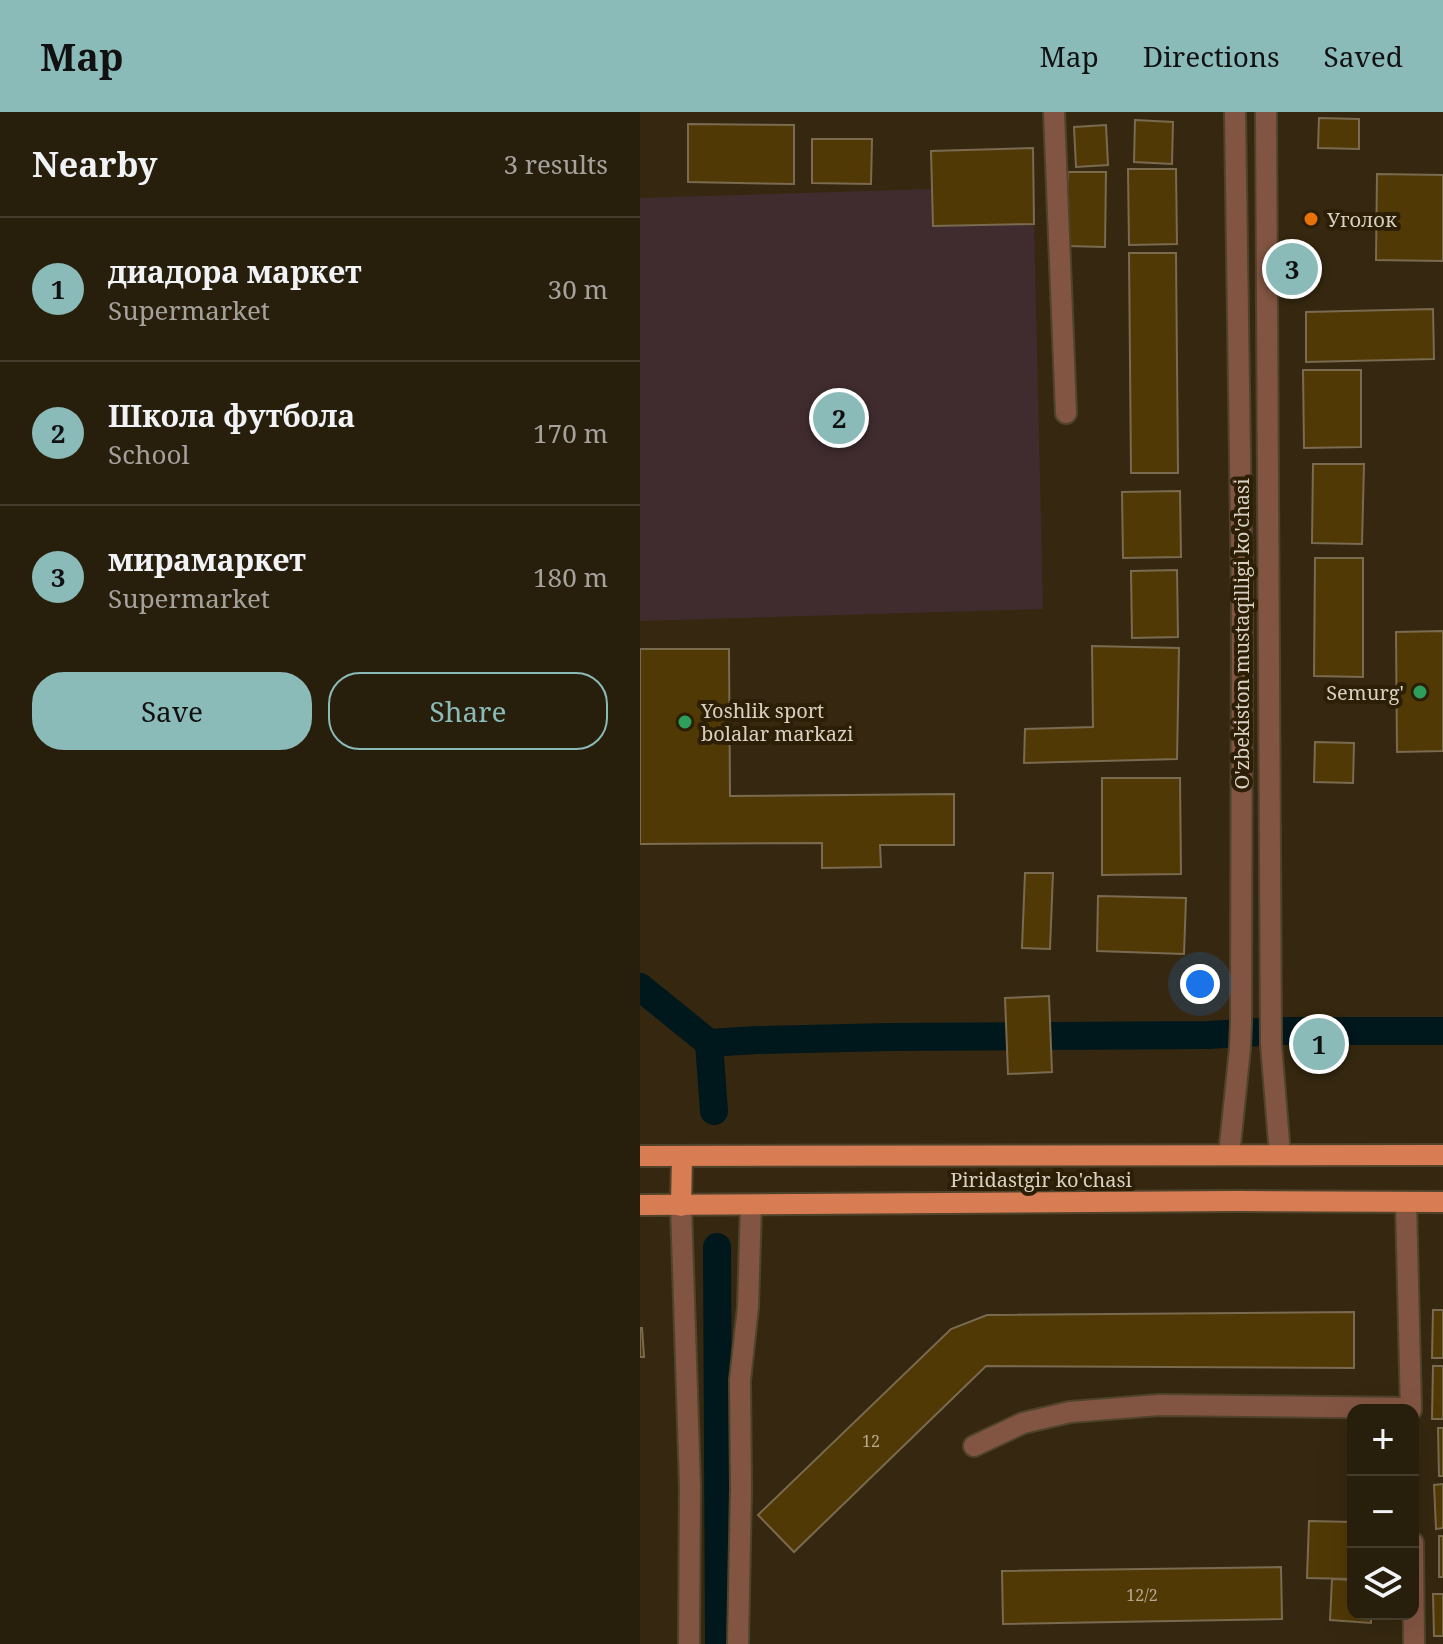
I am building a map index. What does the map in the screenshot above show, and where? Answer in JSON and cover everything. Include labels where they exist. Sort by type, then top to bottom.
[{"type":"main road","name":"Piridastgir ko'chasi","points":[[640,1156],[1443,1155]]},
{"type":"main road","points":[[681,1206],[682,1156]]},
{"type":"main road","name":"Piridastgir ko'chasi","points":[[640,1205],[1443,1202]]},
{"type":"street","points":[[1054,112],[1066,413]]},
{"type":"street","name":"O'zbekiston mustaqilligi ko'chasi","points":[[1229,1155],[1241,1023],[1242,598],[1235,112]]},
{"type":"street","name":"O'zbekiston mustaqilligi ko'chasi","points":[[1266,112],[1271,1044],[1280,1155]]},
{"type":"street","points":[[1406,1202],[1411,1404]]},
{"type":"street","points":[[738,1644],[740,1380],[748,1307],[751,1205]]},
{"type":"street","points":[[681,1206],[690,1486],[689,1644]]},
{"type":"street","points":[[974,1446],[1023,1423],[1070,1412],[1159,1405],[1347,1408]]},
{"type":"street","points":[[1413,1548],[1414,1644]]},
{"type":"shaded area","points":[[932,189],[934,226],[1034,224],[1043,609],[640,621],[640,198]]},
{"type":"building","points":[[1319,118],[1359,119],[1359,149],[1318,148]]},
{"type":"building","points":[[1135,120],[1173,122],[1172,164],[1134,162]]},
{"type":"building","points":[[688,124],[794,125],[794,184],[688,182]]},
{"type":"building","points":[[1106,125],[1108,165],[1076,167],[1074,127]]},
{"type":"building","points":[[812,139],[872,139],[871,184],[812,183]]},
{"type":"building","points":[[1033,148],[1034,224],[933,226],[931,151]]},
{"type":"building","points":[[1128,169],[1176,169],[1177,244],[1129,245]]},
{"type":"building","points":[[1068,172],[1106,172],[1105,247],[1067,246]]},
{"type":"building","points":[[1377,174],[1443,175],[1443,261],[1376,260]]},
{"type":"building","points":[[1129,253],[1176,253],[1178,473],[1131,473]]},
{"type":"building","points":[[1433,309],[1434,359],[1306,362],[1306,312]]},
{"type":"building","points":[[1303,370],[1361,370],[1361,447],[1304,448]]},
{"type":"building","points":[[1313,464],[1364,464],[1362,544],[1312,543]]},
{"type":"building","points":[[1180,491],[1181,557],[1123,558],[1122,492]]},
{"type":"building","points":[[1315,558],[1363,558],[1363,677],[1314,676]]},
{"type":"building","points":[[1177,570],[1178,637],[1132,638],[1131,571]]},
{"type":"building","name":"Semurg'","points":[[1443,631],[1443,751],[1397,752],[1396,632]]},
{"type":"building","points":[[1092,646],[1179,648],[1177,759],[1024,763],[1025,729],[1093,727]]},
{"type":"building","name":"Yoshlik sport bolalar markazi","points":[[640,649],[729,649],[730,796],[954,794],[954,845],[880,845],[881,867],[822,868],[822,843],[640,844]]},
{"type":"building","points":[[1315,742],[1354,743],[1353,783],[1314,782]]},
{"type":"building","points":[[1102,778],[1180,778],[1181,874],[1102,875]]},
{"type":"building","points":[[1025,873],[1053,873],[1050,949],[1022,948]]},
{"type":"building","points":[[1098,896],[1186,898],[1184,954],[1097,951]]},
{"type":"building","points":[[1049,996],[1052,1072],[1008,1074],[1005,998]]},
{"type":"building","points":[[1433,1310],[1443,1310],[1443,1358],[1432,1358]]},
{"type":"building","points":[[1354,1312],[1354,1368],[986,1366],[794,1552],[758,1515],[951,1329],[987,1315]]},
{"type":"building","points":[[642,1328],[644,1357],[640,1357]]},
{"type":"building","points":[[1433,1366],[1443,1366],[1443,1419],[1432,1419]]},
{"type":"building","points":[[1438,1428],[1443,1428],[1443,1476],[1439,1476]]},
{"type":"building","points":[[1443,1484],[1443,1528],[1436,1529],[1434,1485]]},
{"type":"building","points":[[1309,1521],[1347,1522],[1347,1579],[1307,1578]]},
{"type":"building","points":[[1439,1536],[1443,1536],[1443,1577],[1439,1577]]},
{"type":"building","points":[[1281,1567],[1282,1619],[1003,1624],[1002,1571]]},
{"type":"building","points":[[1332,1579],[1347,1580],[1347,1620],[1371,1620],[1371,1623],[1330,1620]]},
{"type":"building","points":[[1433,1594],[1443,1594],[1443,1636],[1434,1636]]},
{"type":"waterway","points":[[640,987],[709,1043],[714,1111]]},
{"type":"waterway","points":[[709,1043],[890,1037],[1443,1031]]},
{"type":"waterway","points":[[717,1247],[719,1644]]},
{"type":"place","name":"Уголок","points":[[1311,219]]},
{"type":"place","name":"мирамаркет","points":[[1292,269]]},
{"type":"place","name":"Школа футбола","points":[[839,418]]},
{"type":"place","name":"Semurg'","points":[[1420,692]]},
{"type":"place","name":"Yoshlik sport bolalar markazi","points":[[685,722]]},
{"type":"place","name":"диадора маркет","points":[[1319,1044]]}]
